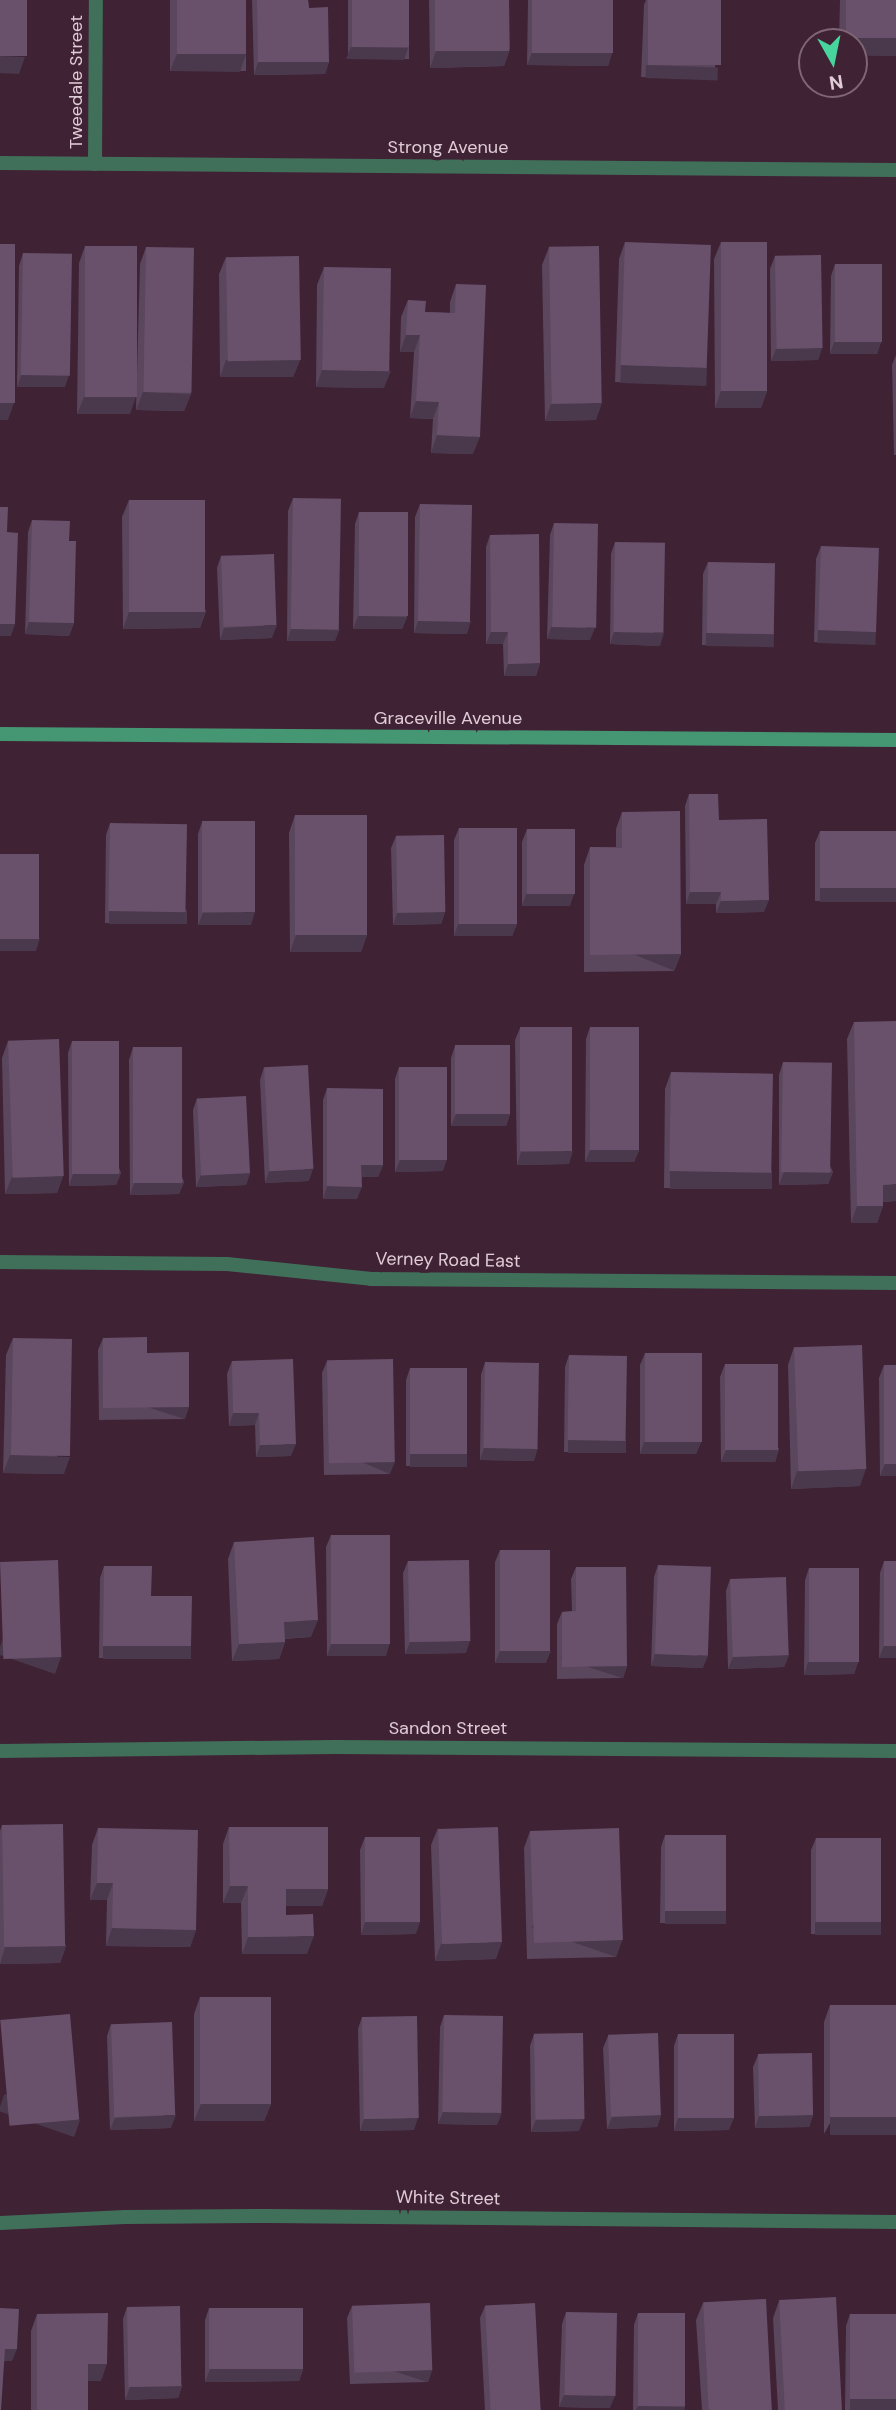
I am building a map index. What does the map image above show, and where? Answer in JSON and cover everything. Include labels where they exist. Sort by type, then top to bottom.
[{"type":"main road","name":"Graceville Avenue","points":[[0,734],[896,740]]},
{"type":"street","name":"Tweedale Street","points":[[95,164],[96,0]]},
{"type":"street","name":"Strong Avenue","points":[[0,163],[896,170]]},
{"type":"street","name":"Verney Road East","points":[[0,1262],[227,1264],[371,1279],[896,1283]]},
{"type":"street","name":"Sandon Street","points":[[0,1751],[335,1747],[896,1751]]},
{"type":"street","name":"White Street","points":[[0,2224],[125,2217],[268,2216],[896,2222]]},
{"type":"building","points":[[0,0],[27,0],[27,56],[0,56]]},
{"type":"building","points":[[177,0],[246,0],[246,54],[177,54]]},
{"type":"building","points":[[257,0],[308,0],[309,8],[328,7],[329,62],[258,62]]},
{"type":"building","points":[[352,0],[409,0],[409,47],[352,47]]},
{"type":"building","points":[[435,0],[509,0],[509,51],[435,51]]},
{"type":"building","points":[[532,0],[613,0],[613,53],[532,53]]},
{"type":"building","points":[[648,0],[721,0],[721,65],[648,65]]},
{"type":"building","points":[[846,0],[896,0],[896,38],[868,38],[868,28],[846,28]]},
{"type":"building","points":[[625,242],[711,245],[707,368],[621,365]]},
{"type":"building","points":[[721,242],[767,242],[767,391],[721,391]]},
{"type":"building","points":[[0,244],[15,244],[15,403],[0,403]]},
{"type":"building","points":[[85,246],[137,246],[137,397],[85,397]]},
{"type":"building","points":[[599,246],[602,403],[552,404],[549,247]]},
{"type":"building","points":[[146,247],[194,248],[191,393],[143,392]]},
{"type":"building","points":[[23,253],[72,254],[70,376],[21,375]]},
{"type":"building","points":[[821,255],[823,348],[777,349],[775,256]]},
{"type":"building","points":[[299,256],[301,360],[228,361],[226,257]]},
{"type":"building","points":[[835,264],[882,264],[882,342],[835,342]]},
{"type":"building","points":[[324,267],[391,268],[389,371],[322,370]]},
{"type":"building","points":[[456,284],[486,285],[480,437],[437,435],[439,402],[416,401],[420,335],[406,335],[408,300],[426,301],[425,312],[455,313]]},
{"type":"building","points":[[293,498],[341,499],[339,630],[291,629]]},
{"type":"building","points":[[129,500],[205,500],[205,612],[129,612]]},
{"type":"building","points":[[420,504],[472,505],[470,622],[418,621]]},
{"type":"building","points":[[0,507],[8,507],[7,532],[18,533],[15,624],[0,624]]},
{"type":"building","points":[[359,512],[408,512],[408,616],[359,616]]},
{"type":"building","points":[[32,520],[70,521],[69,541],[76,541],[74,623],[29,622]]},
{"type":"building","points":[[554,523],[598,524],[596,628],[552,627]]},
{"type":"building","points":[[539,534],[540,663],[508,664],[508,632],[491,632],[490,535]]},
{"type":"building","points":[[615,542],[665,543],[663,633],[613,632]]},
{"type":"building","points":[[821,546],[879,548],[876,632],[818,630]]},
{"type":"building","points":[[274,554],[276,625],[224,627],[221,556]]},
{"type":"building","points":[[708,562],[775,563],[774,634],[707,633]]},
{"type":"building","points":[[689,794],[718,794],[719,820],[767,819],[769,900],[721,901],[721,892],[690,892]]},
{"type":"building","points":[[680,811],[681,954],[590,955],[590,847],[622,848],[622,812]]},
{"type":"building","points":[[295,815],[367,815],[367,935],[295,935]]},
{"type":"building","points":[[202,821],[255,821],[255,912],[202,912]]},
{"type":"building","points":[[110,823],[187,824],[185,912],[108,911]]},
{"type":"building","points":[[459,828],[517,828],[517,924],[459,924]]},
{"type":"building","points":[[527,829],[575,829],[575,894],[527,894]]},
{"type":"building","points":[[820,831],[896,831],[896,888],[820,888]]},
{"type":"building","points":[[444,835],[445,912],[397,913],[396,836]]},
{"type":"building","points":[[0,854],[39,854],[39,939],[0,939]]},
{"type":"building","points":[[896,1021],[896,1184],[883,1185],[883,1206],[857,1206],[854,1022]]},
{"type":"building","points":[[520,1027],[572,1027],[572,1151],[520,1151]]},
{"type":"building","points":[[590,1027],[639,1027],[639,1150],[590,1150]]},
{"type":"building","points":[[59,1039],[64,1176],[13,1178],[8,1041]]},
{"type":"building","points":[[72,1041],[119,1041],[119,1174],[72,1174]]},
{"type":"building","points":[[455,1045],[510,1045],[510,1114],[455,1114]]},
{"type":"building","points":[[133,1047],[182,1047],[182,1183],[133,1183]]},
{"type":"building","points":[[783,1062],[832,1063],[830,1173],[781,1172]]},
{"type":"building","points":[[308,1065],[313,1169],[270,1171],[264,1067]]},
{"type":"building","points":[[399,1067],[447,1067],[447,1160],[399,1160]]},
{"type":"building","points":[[671,1072],[773,1074],[771,1173],[669,1171]]},
{"type":"building","points":[[327,1088],[383,1089],[383,1165],[361,1165],[362,1187],[327,1186]]},
{"type":"building","points":[[246,1096],[250,1173],[201,1175],[197,1099]]},
{"type":"building","points":[[147,1337],[147,1353],[189,1352],[189,1407],[103,1408],[103,1338]]},
{"type":"building","points":[[13,1338],[72,1339],[70,1456],[11,1455]]},
{"type":"building","points":[[862,1345],[866,1469],[798,1471],[794,1347]]},
{"type":"building","points":[[645,1353],[702,1353],[702,1442],[645,1442]]},
{"type":"building","points":[[569,1355],[627,1356],[626,1441],[568,1440]]},
{"type":"building","points":[[293,1359],[296,1444],[260,1445],[259,1413],[233,1413],[232,1361]]},
{"type":"building","points":[[393,1359],[395,1462],[329,1463],[327,1360]]},
{"type":"building","points":[[485,1362],[539,1363],[537,1449],[483,1448]]},
{"type":"building","points":[[725,1364],[778,1364],[778,1450],[725,1450]]},
{"type":"building","points":[[884,1365],[896,1365],[896,1464],[884,1464]]},
{"type":"building","points":[[410,1368],[467,1368],[467,1454],[410,1454]]},
{"type":"building","points":[[331,1535],[390,1535],[390,1644],[331,1644]]},
{"type":"building","points":[[314,1537],[318,1620],[284,1622],[285,1642],[239,1644],[234,1542]]},
{"type":"building","points":[[500,1550],[550,1550],[550,1651],[500,1651]]},
{"type":"building","points":[[58,1560],[61,1657],[3,1659],[0,1562]]},
{"type":"building","points":[[469,1560],[470,1641],[409,1642],[408,1561]]},
{"type":"building","points":[[884,1561],[896,1561],[896,1646],[884,1646]]},
{"type":"building","points":[[658,1565],[711,1567],[708,1656],[655,1654]]},
{"type":"building","points":[[104,1566],[152,1566],[151,1596],[192,1596],[191,1646],[103,1646]]},
{"type":"building","points":[[576,1567],[626,1567],[627,1666],[562,1667],[562,1612],[576,1611]]},
{"type":"building","points":[[809,1568],[859,1568],[859,1662],[809,1662]]},
{"type":"building","points":[[786,1577],[789,1655],[733,1657],[730,1579]]},
{"type":"building","points":[[63,1824],[65,1946],[4,1947],[2,1825]]},
{"type":"building","points":[[229,1827],[328,1827],[328,1889],[286,1889],[286,1915],[313,1914],[314,1936],[248,1937],[248,1886],[230,1886]]},
{"type":"building","points":[[498,1827],[502,1942],[442,1944],[438,1829]]},
{"type":"building","points":[[98,1828],[198,1830],[196,1930],[112,1928],[113,1883],[97,1883]]},
{"type":"building","points":[[619,1828],[623,1940],[534,1943],[530,1831]]},
{"type":"building","points":[[665,1835],[726,1835],[726,1911],[665,1911]]},
{"type":"building","points":[[365,1837],[420,1837],[420,1922],[365,1922]]},
{"type":"building","points":[[816,1838],[881,1838],[881,1922],[816,1922]]},
{"type":"building","points":[[200,1997],[271,1997],[271,2104],[200,2104]]},
{"type":"building","points":[[830,2005],[896,2005],[896,2117],[830,2117]]},
{"type":"building","points":[[70,2014],[79,2120],[10,2126],[0,2020]]},
{"type":"building","points":[[444,2015],[503,2016],[501,2113],[442,2112]]},
{"type":"building","points":[[417,2016],[419,2118],[364,2119],[362,2017]]},
{"type":"building","points":[[172,2022],[175,2115],[114,2117],[111,2024]]},
{"type":"building","points":[[583,2033],[585,2119],[536,2120],[534,2034]]},
{"type":"building","points":[[658,2033],[661,2115],[611,2117],[608,2035]]},
{"type":"building","points":[[678,2034],[734,2034],[734,2118],[678,2118]]},
{"type":"building","points":[[812,2053],[813,2115],[759,2116],[758,2054]]},
{"type":"building","points":[[836,2297],[842,2410],[785,2410],[779,2300]]},
{"type":"building","points":[[766,2299],[772,2410],[709,2410],[703,2302]]},
{"type":"building","points":[[430,2303],[432,2370],[354,2373],[352,2306]]},
{"type":"building","points":[[535,2303],[541,2410],[491,2410],[485,2306]]},
{"type":"building","points":[[180,2306],[181,2386],[128,2387],[127,2307]]},
{"type":"building","points":[[0,2308],[19,2309],[17,2349],[5,2349],[1,2410],[0,2410]]},
{"type":"building","points":[[209,2308],[303,2308],[303,2369],[209,2369]]},
{"type":"building","points":[[566,2312],[617,2313],[616,2396],[565,2395]]},
{"type":"building","points":[[108,2313],[107,2364],[88,2364],[88,2410],[37,2410],[37,2314]]},
{"type":"building","points":[[638,2313],[685,2313],[685,2406],[638,2406]]},
{"type":"building","points":[[850,2314],[896,2314],[896,2399],[850,2399]]}]
